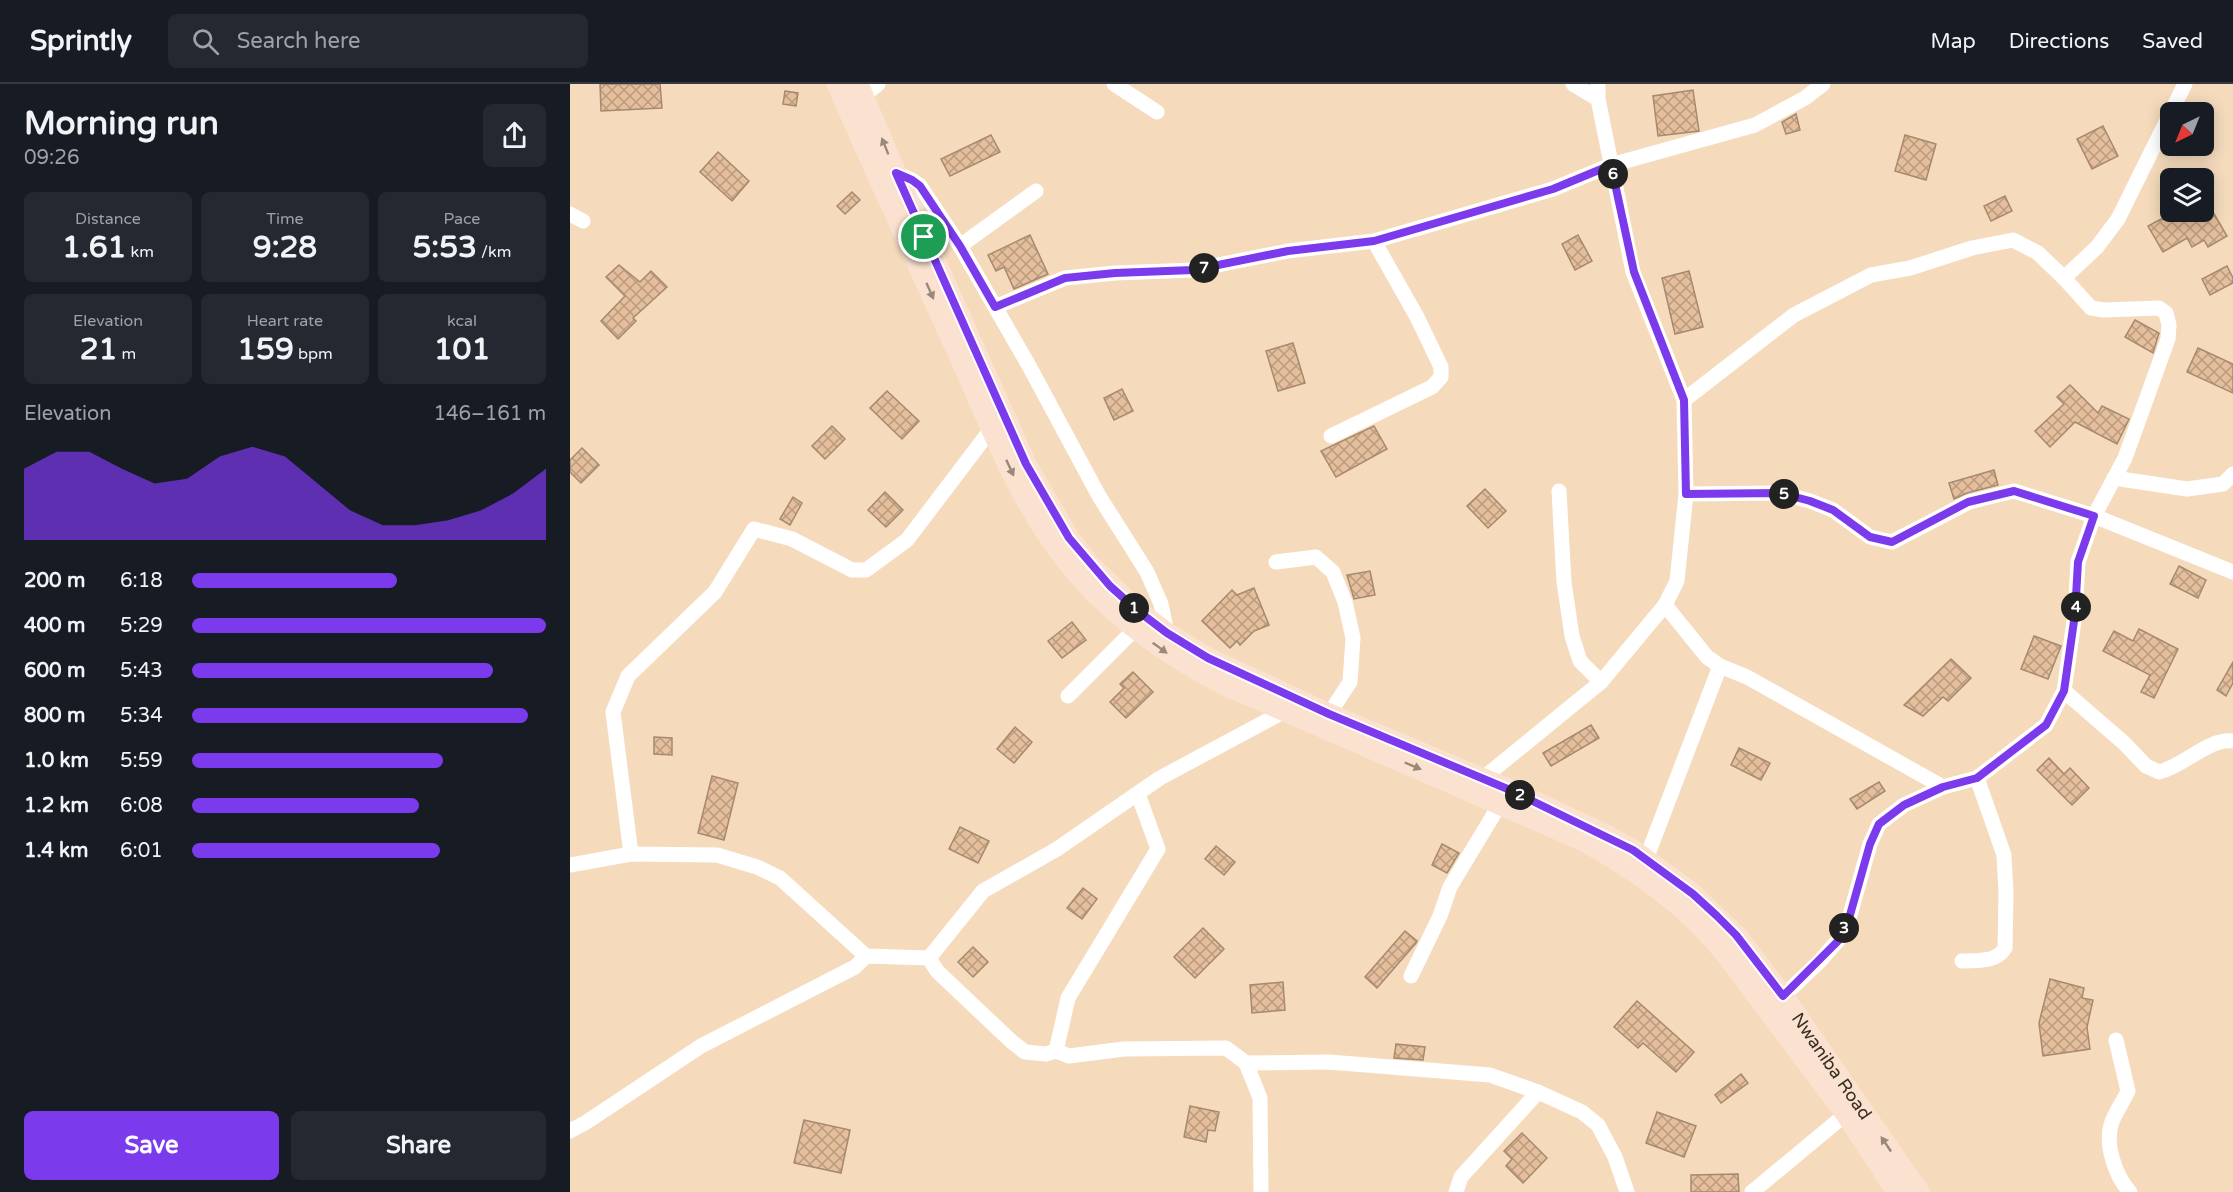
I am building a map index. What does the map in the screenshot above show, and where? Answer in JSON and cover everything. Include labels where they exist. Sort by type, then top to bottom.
[{"type":"main road","points":[[837,84],[1013,474],[1054,545],[1080,577],[1135,629],[1162,650],[1191,668],[1225,685],[1582,840],[1622,862],[1652,883],[1711,935],[1730,958],[1846,1114],[1897,1192]]},
{"type":"main road","name":"Nwaniba Road","points":[[867,88],[896,173],[1026,464],[1053,514],[1089,564],[1138,611],[1167,633],[1217,663],[1604,834],[1646,859],[1693,894],[1736,935],[1783,996],[1919,1192]]},
{"type":"street","points":[[1114,84],[1157,112]]},
{"type":"street","points":[[1482,779],[1601,682],[1665,604],[1677,580],[1686,494],[1684,400],[1634,272],[1598,91],[1573,84]]},
{"type":"street","points":[[995,307],[1065,278],[1115,273],[1193,270],[1288,251],[1374,241],[1553,189],[1611,165],[1755,125],[1805,98],[1822,84]]},
{"type":"street","points":[[2176,102],[2185,84]]},
{"type":"street","points":[[2064,278],[2097,247],[2118,219],[2160,135]]},
{"type":"street","points":[[896,173],[920,186],[960,246],[1099,496],[1147,572],[1161,604],[1167,633]]},
{"type":"street","points":[[960,246],[1036,191]]},
{"type":"street","points":[[1684,400],[1794,315],[1871,275],[1910,268],[1972,248],[2013,240],[2038,253],[2091,308],[2104,310],[2159,308],[2166,313],[2169,326],[2168,339],[2125,458],[2094,516],[2078,562],[2075,614],[2064,691],[2046,725],[1977,778],[1943,787],[1904,805],[1879,824],[1870,844],[1850,915],[1840,939],[1783,996]]},
{"type":"street","points":[[1330,436],[1432,387],[1441,377],[1441,367],[1418,317],[1374,241]]},
{"type":"street","points":[[631,854],[613,712],[628,676],[715,592],[754,529],[792,539],[852,570],[866,570],[907,540],[992,428]]},
{"type":"street","points":[[2114,478],[2187,489],[2223,484],[2233,474]]},
{"type":"street","points":[[1559,491],[1564,582],[1572,636],[1580,662],[1601,682]]},
{"type":"street","points":[[1686,494],[1780,493],[1833,510],[1870,537],[1892,542],[1968,502],[2014,491],[2094,516],[2233,572]]},
{"type":"street","points":[[1276,562],[1316,557],[1334,572],[1345,602],[1353,638],[1350,682],[1329,714]]},
{"type":"street","points":[[1665,604],[1707,657],[1720,666],[1747,677],[1943,787]]},
{"type":"street","points":[[1068,696],[1135,629]]},
{"type":"street","points":[[1646,859],[1720,666]]},
{"type":"street","points":[[2064,691],[2124,742],[2146,766],[2159,772],[2183,763],[2205,748],[2223,740],[2233,741]]},
{"type":"street","points":[[929,958],[983,891],[1057,849],[1160,778],[1285,711]]},
{"type":"street","points":[[1962,961],[1991,959],[2000,955],[2005,948],[2004,855],[1977,778]]},
{"type":"street","points":[[1056,1051],[1068,998],[1158,849],[1138,794]]},
{"type":"street","points":[[1411,976],[1440,916],[1450,887],[1500,804]]},
{"type":"street","points":[[570,865],[631,854],[717,855],[757,867],[780,878],[866,957],[929,958]]},
{"type":"street","points":[[570,1131],[701,1046],[855,967],[866,957]]},
{"type":"street","points":[[929,958],[937,971],[1025,1052],[1046,1054],[1056,1051],[1069,1056],[1124,1049],[1226,1048],[1246,1063],[1260,1098],[1261,1192]]},
{"type":"street","points":[[2116,1040],[2128,1091],[2110,1126],[2110,1147],[2115,1167],[2130,1192]]},
{"type":"street","points":[[1246,1063],[1329,1062],[1490,1075],[1538,1092],[1582,1112],[1598,1125],[1615,1156],[1627,1192]]},
{"type":"street","points":[[1456,1192],[1461,1177],[1538,1092]]},
{"type":"street","points":[[1752,1192],[1846,1114]]},
{"type":"building","points":[[600,84],[660,84],[662,108],[601,111]]},
{"type":"building","points":[[1693,90],[1699,131],[1658,136],[1653,96]]},
{"type":"building","points":[[785,91],[798,93],[796,106],[783,104]]},
{"type":"building","points":[[1796,114],[1800,130],[1786,134],[1782,122]]},
{"type":"building","points":[[2103,126],[2118,156],[2092,169],[2077,139]]},
{"type":"building","points":[[991,135],[1000,152],[950,176],[941,159]]},
{"type":"building","points":[[1905,135],[1936,144],[1926,180],[1895,171]]},
{"type":"building","points":[[718,152],[749,181],[732,201],[700,172]]},
{"type":"building","points":[[852,192],[860,200],[845,214],[837,206]]},
{"type":"building","points":[[2005,196],[2012,211],[1991,221],[1984,206]]},
{"type":"building","points":[[2214,214],[2227,236],[2208,247],[2204,240],[2192,247],[2187,238],[2163,252],[2148,226],[2160,220],[2160,222],[2214,222]]},
{"type":"building","points":[[1030,235],[1048,274],[1014,289],[1004,267],[996,271],[988,255]]},
{"type":"building","points":[[1578,235],[1592,261],[1575,270],[1562,244]]},
{"type":"building","points":[[619,265],[640,282],[651,271],[667,287],[633,318],[636,321],[618,339],[601,321],[625,296],[606,277]]},
{"type":"building","points":[[2227,266],[2233,283],[2210,295],[2202,279]]},
{"type":"building","points":[[1689,271],[1703,327],[1675,334],[1662,278]]},
{"type":"building","points":[[2135,320],[2159,333],[2153,353],[2125,337]]},
{"type":"building","points":[[1293,343],[1305,383],[1278,391],[1266,351]]},
{"type":"building","points":[[2198,348],[2233,364],[2233,393],[2187,372]]},
{"type":"building","points":[[2070,385],[2098,413],[2102,406],[2129,419],[2117,444],[2075,422],[2050,447],[2035,431],[2064,404],[2057,397]]},
{"type":"building","points":[[1122,389],[1133,411],[1114,420],[1104,398]]},
{"type":"building","points":[[887,391],[919,421],[902,439],[870,408]]},
{"type":"building","points":[[832,426],[845,439],[825,459],[812,446]]},
{"type":"building","points":[[1374,426],[1387,449],[1336,477],[1321,451]]},
{"type":"building","points":[[582,448],[599,465],[581,483],[570,472],[570,460]]},
{"type":"building","points":[[1994,470],[1998,485],[1954,499],[1949,483]]},
{"type":"building","points":[[1485,489],[1506,511],[1488,528],[1467,506]]},
{"type":"building","points":[[885,492],[903,510],[886,527],[868,510]]},
{"type":"building","points":[[793,497],[802,503],[790,525],[780,519]]},
{"type":"building","points":[[2179,566],[2206,580],[2198,598],[2170,584]]},
{"type":"building","points":[[1370,571],[1375,595],[1354,599],[1347,575]]},
{"type":"building","points":[[1254,588],[1269,625],[1254,631],[1240,645],[1237,641],[1230,648],[1202,621],[1232,590],[1237,595]]},
{"type":"building","points":[[1072,622],[1086,640],[1062,658],[1048,641]]},
{"type":"building","points":[[2139,629],[2178,649],[2154,698],[2141,692],[2150,675],[2103,651],[2114,631],[2133,641]]},
{"type":"building","points":[[2034,636],[2061,646],[2048,679],[2021,669]]},
{"type":"building","points":[[1951,659],[1971,678],[1948,701],[1943,697],[1923,716],[1904,705]]},
{"type":"building","points":[[2233,662],[2233,683],[2226,696],[2217,690]]},
{"type":"building","points":[[1133,672],[1153,692],[1126,718],[1110,702],[1124,688],[1120,684]]},
{"type":"building","points":[[1591,725],[1599,738],[1551,766],[1543,753]]},
{"type":"building","points":[[1015,727],[1032,742],[1014,763],[997,749]]},
{"type":"building","points":[[654,737],[672,738],[672,755],[654,754]]},
{"type":"building","points":[[1739,748],[1770,763],[1761,780],[1731,765]]},
{"type":"building","points":[[2049,758],[2064,774],[2070,768],[2089,788],[2072,805],[2037,770]]},
{"type":"building","points":[[712,776],[738,783],[724,840],[698,833]]},
{"type":"building","points":[[1879,782],[1885,791],[1857,809],[1850,799]]},
{"type":"building","points":[[960,827],[989,841],[978,863],[949,849]]},
{"type":"building","points":[[1442,844],[1459,853],[1447,873],[1432,865]]},
{"type":"building","points":[[1216,846],[1235,862],[1224,875],[1205,859]]},
{"type":"building","points":[[1083,888],[1097,899],[1082,919],[1067,908]]},
{"type":"building","points":[[1203,928],[1224,949],[1195,978],[1174,957]]},
{"type":"building","points":[[1405,931],[1417,941],[1377,988],[1365,977]]},
{"type":"building","points":[[973,947],[988,962],[973,977],[958,962]]},
{"type":"building","points":[[2050,979],[2084,988],[2082,998],[2093,1000],[2087,1027],[2090,1049],[2043,1056],[2039,1023]]},
{"type":"building","points":[[1283,982],[1285,1010],[1252,1013],[1250,985]]},
{"type":"building","points":[[1637,1001],[1694,1052],[1676,1072],[1643,1043],[1638,1048],[1614,1027]]},
{"type":"building","points":[[1396,1044],[1425,1047],[1423,1060],[1394,1058]]},
{"type":"building","points":[[1741,1074],[1748,1083],[1721,1103],[1715,1095]]},
{"type":"building","points":[[1190,1106],[1219,1112],[1215,1131],[1208,1130],[1206,1142],[1184,1137]]},
{"type":"building","points":[[1657,1112],[1696,1126],[1684,1157],[1646,1143]]},
{"type":"building","points":[[804,1120],[850,1130],[841,1173],[794,1163]]},
{"type":"building","points":[[1522,1133],[1547,1158],[1523,1183],[1506,1166],[1512,1159],[1504,1151]]},
{"type":"building","points":[[1738,1174],[1739,1192],[1691,1192],[1691,1175]]},
{"type":"route","points":[[1611,165],[1634,272],[1684,400],[1686,494],[1780,493],[1833,510],[1870,537],[1892,542],[1968,502],[2014,491],[2094,516],[2078,562],[2075,614],[2064,691],[2046,725],[1977,778],[1943,787],[1904,805],[1879,824],[1870,844],[1850,915],[1840,939],[1820,962],[1783,996],[1736,935],[1717,916],[1693,894],[1633,850],[1510,790],[1235,672],[1180,642],[1138,611],[1089,564],[1053,514],[1026,464],[924,237],[896,173],[920,186],[960,246],[995,307],[1065,278],[1115,273],[1193,270],[1288,251],[1374,241],[1553,189],[1611,165]]}]
